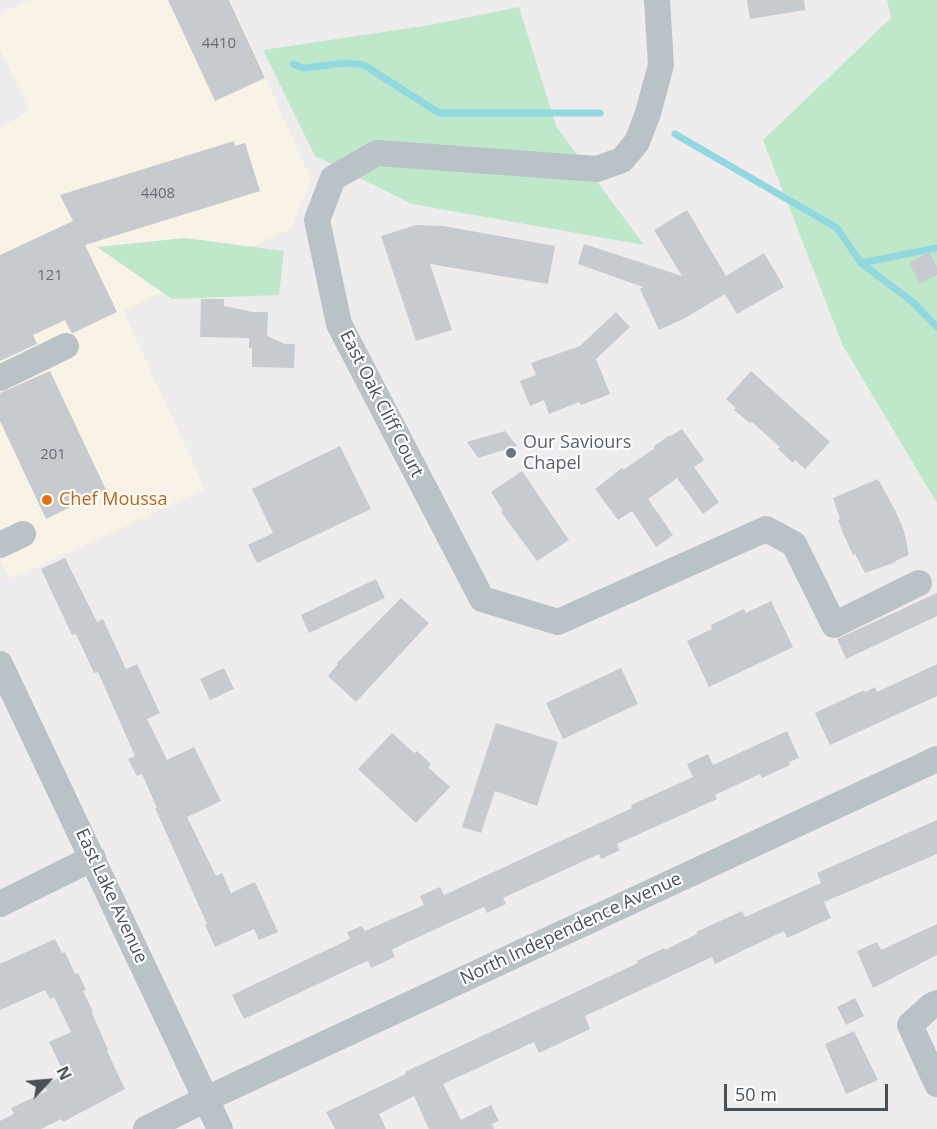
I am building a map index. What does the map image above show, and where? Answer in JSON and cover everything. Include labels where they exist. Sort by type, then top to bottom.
[{"type":"street","name":"East Oak Cliff Court","points":[[657,0],[661,65],[648,113],[637,142],[622,160],[597,169],[377,153],[333,178],[317,220],[339,324],[482,599],[558,622],[766,529],[794,544],[834,625],[918,583]]},
{"type":"street","points":[[0,378],[66,346]]},
{"type":"street","points":[[0,545],[23,534]]},
{"type":"street","name":"East Lake Avenue","points":[[0,664],[220,1129]]},
{"type":"street","name":"North Independence Avenue","points":[[146,1129],[937,759]]},
{"type":"street","points":[[0,904],[93,858]]},
{"type":"street","points":[[937,1003],[910,1025],[937,1084]]},
{"type":"shaded area","points":[[30,0],[231,0],[311,180],[291,228],[123,311],[205,489],[10,580],[0,559],[0,127],[30,111],[0,50],[0,13]]},
{"type":"green space","points":[[887,0],[937,0],[937,503],[843,346],[763,140],[891,18]]},
{"type":"green space","points":[[519,7],[556,126],[644,245],[412,204],[315,156],[263,50],[430,25]]},
{"type":"green space","points":[[185,238],[284,251],[279,295],[172,299],[97,247]]},
{"type":"building","points":[[168,0],[229,0],[265,78],[215,101]]},
{"type":"building","points":[[747,0],[804,0],[805,10],[750,19]]},
{"type":"building","points":[[234,141],[235,146],[245,143],[260,191],[85,245],[117,312],[73,333],[65,320],[33,335],[37,344],[0,361],[0,255],[73,221],[60,195]]},
{"type":"building","points":[[687,210],[726,276],[764,253],[784,287],[737,314],[725,294],[685,318],[659,330],[640,289],[643,287],[578,264],[584,244],[682,276],[654,230]]},
{"type":"building","points":[[416,225],[443,226],[555,246],[548,284],[430,264],[452,330],[416,341],[381,236]]},
{"type":"building","points":[[929,252],[937,267],[937,275],[920,284],[909,263]]},
{"type":"building","points":[[201,299],[224,299],[224,306],[253,312],[268,312],[267,336],[285,344],[295,344],[294,368],[252,367],[252,348],[249,348],[249,338],[200,337]]},
{"type":"building","points":[[616,312],[630,327],[596,359],[610,394],[581,405],[579,402],[549,414],[544,400],[530,406],[520,381],[536,375],[531,363],[580,346]]},
{"type":"building","points":[[50,371],[106,490],[46,519],[0,421],[0,393]]},
{"type":"building","points":[[751,371],[830,442],[805,469],[795,460],[793,463],[778,449],[780,447],[752,422],[750,423],[734,410],[736,408],[726,399]]},
{"type":"building","points":[[682,429],[704,460],[694,467],[719,502],[703,514],[677,478],[648,499],[673,535],[656,547],[632,511],[618,520],[595,489],[622,468],[623,470],[655,448],[654,446]]},
{"type":"building","points":[[505,431],[517,446],[478,458],[467,442]]},
{"type":"building","points":[[340,446],[371,509],[257,563],[248,545],[273,533],[252,489]]},
{"type":"building","points":[[522,471],[569,540],[537,561],[501,512],[503,511],[491,492]]},
{"type":"building","points":[[878,479],[904,531],[909,555],[865,573],[855,554],[853,555],[843,533],[833,498]]},
{"type":"building","points":[[65,558],[97,622],[103,619],[126,669],[137,664],[160,713],[147,719],[167,760],[194,747],[221,801],[187,817],[216,876],[222,873],[231,893],[255,882],[278,932],[259,940],[254,929],[215,947],[142,774],[137,776],[128,759],[135,756],[98,672],[94,673],[76,634],[72,635],[41,569]]},
{"type":"building","points":[[376,579],[385,598],[309,633],[301,615]]},
{"type":"building","points":[[937,593],[937,616],[846,659],[837,639]]},
{"type":"building","points":[[401,598],[429,623],[356,702],[328,676],[337,663]]},
{"type":"building","points":[[771,601],[793,647],[709,687],[687,641],[712,629],[711,625],[744,609],[746,613]]},
{"type":"building","points":[[937,664],[937,696],[830,745],[815,713],[864,690],[865,692],[875,687],[877,692]]},
{"type":"building","points":[[224,668],[234,689],[210,700],[200,679]]},
{"type":"building","points":[[621,668],[638,704],[563,739],[546,703]]},
{"type":"building","points":[[496,723],[558,742],[537,806],[495,791],[481,833],[462,827]]},
{"type":"building","points":[[787,731],[799,758],[789,762],[790,765],[762,778],[760,774],[715,795],[717,799],[617,844],[620,850],[601,859],[599,854],[503,898],[506,904],[487,913],[484,907],[403,944],[392,950],[395,957],[371,968],[368,961],[358,965],[244,1019],[232,995],[350,939],[347,932],[362,926],[365,931],[424,905],[420,896],[440,887],[444,895],[632,808],[631,805],[693,777],[687,764],[708,754],[713,765]]},
{"type":"building","points":[[392,733],[414,753],[417,751],[431,764],[428,767],[450,787],[416,823],[358,769]]},
{"type":"building","points":[[937,820],[937,854],[824,902],[831,918],[787,938],[784,931],[715,964],[712,957],[585,1016],[590,1029],[539,1053],[534,1042],[443,1084],[461,1120],[491,1105],[499,1121],[492,1124],[494,1129],[429,1129],[414,1096],[379,1114],[386,1129],[335,1129],[326,1112],[406,1074],[405,1072],[638,963],[637,961],[664,948],[665,950],[697,934],[696,932],[742,911],[745,917],[821,883],[817,873]]},
{"type":"building","points":[[937,924],[937,955],[873,988],[857,951],[877,942],[881,950]]},
{"type":"building","points":[[55,939],[62,953],[65,952],[75,974],[78,973],[86,990],[83,991],[125,1089],[63,1122],[61,1119],[41,1129],[0,1129],[0,1121],[14,1114],[11,1108],[47,1091],[44,1085],[65,1075],[49,1042],[71,1032],[54,997],[50,999],[45,990],[0,1010],[0,964]]},
{"type":"building","points":[[855,998],[864,1016],[846,1025],[837,1007]]},
{"type":"building","points":[[854,1031],[878,1080],[846,1094],[825,1044]]},
{"type":"waterway","points":[[293,64],[303,68],[346,63],[364,65],[439,113],[600,113]]},
{"type":"waterway","points":[[675,134],[837,228],[861,263],[914,303],[937,327]]},
{"type":"waterway","points":[[861,263],[937,248]]},
{"type":"place","name":"Our Saviours Chapel","points":[[511,453]]},
{"type":"place","name":"Chef Moussa","points":[[47,500]]}]
